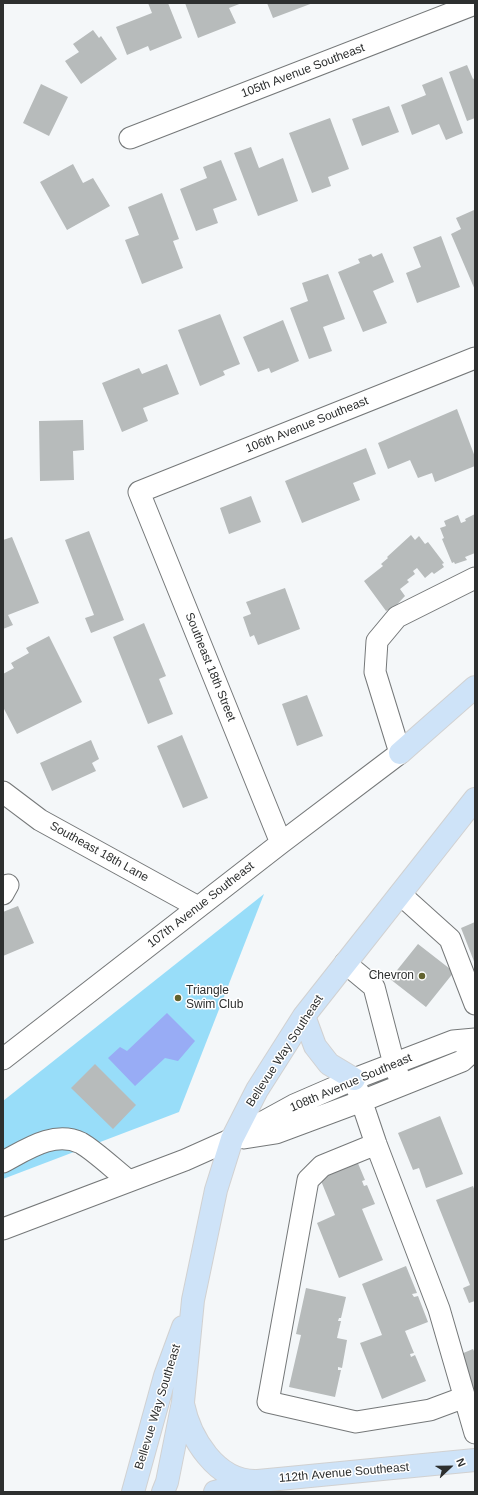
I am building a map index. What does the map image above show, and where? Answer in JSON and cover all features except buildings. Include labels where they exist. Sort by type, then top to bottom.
[{"type":"main road","points":[[400,753],[475,687]]},
{"type":"main road","name":"Bellevue Way Southeast","points":[[163,1492],[167,1482],[183,1402],[193,1300],[216,1190],[232,1139],[257,1090],[304,1016],[475,799]]},
{"type":"main road","points":[[304,1016],[315,1046],[329,1064],[354,1079]]},
{"type":"main road","name":"Bellevue Way Southeast","points":[[133,1492],[165,1376],[193,1300]]},
{"type":"main road","points":[[183,1402],[190,1429],[208,1456],[218,1467],[237,1479],[258,1482]]},
{"type":"main road","name":"112th Avenue Southeast","points":[[215,1492],[258,1482],[475,1460]]},
{"type":"street","name":"105th Avenue Southeast","points":[[130,138],[475,4]]},
{"type":"street","name":"106th Avenue Southeast","points":[[139,492],[475,358]]},
{"type":"street","name":"Southeast 18th Street","points":[[139,492],[281,843]]},
{"type":"street","points":[[400,753],[375,672],[377,641],[397,617],[475,578]]},
{"type":"street","name":"107th Avenue Southeast","points":[[3,1059],[281,843],[400,753]]},
{"type":"street","name":"Southeast 18th Lane","points":[[3,792],[40,820],[198,907]]},
{"type":"street","points":[[400,894],[450,939],[475,1004]]},
{"type":"street","points":[[345,963],[374,987],[394,1064],[402,1085]]},
{"type":"street","name":"108th Avenue Southeast","points":[[3,1229],[129,1181],[232,1139],[294,1105],[354,1079],[453,1041],[475,1039]]},
{"type":"street","name":"108th Avenue Southeast","points":[[232,1139],[276,1133],[462,1061],[475,1049]]},
{"type":"street","points":[[354,1079],[376,1144],[439,1309],[475,1433]]},
{"type":"street","points":[[3,1162],[37,1144],[62,1139],[81,1143],[129,1181]]},
{"type":"street","points":[[376,1144],[322,1166],[308,1180],[268,1402],[356,1422],[430,1410],[465,1396]]},
{"type":"shaded area","name":"Triangle Swim Club","points":[[264,894],[179,1112],[3,1179],[3,1101]]},
{"type":"shaded area","points":[[167,1013],[195,1041],[178,1061],[165,1058],[135,1086],[108,1058],[120,1047],[127,1051]]},
{"type":"place","name":"Chevron","points":[[422,976]]},
{"type":"place","name":"Triangle Swim Club","points":[[178,998]]}]
